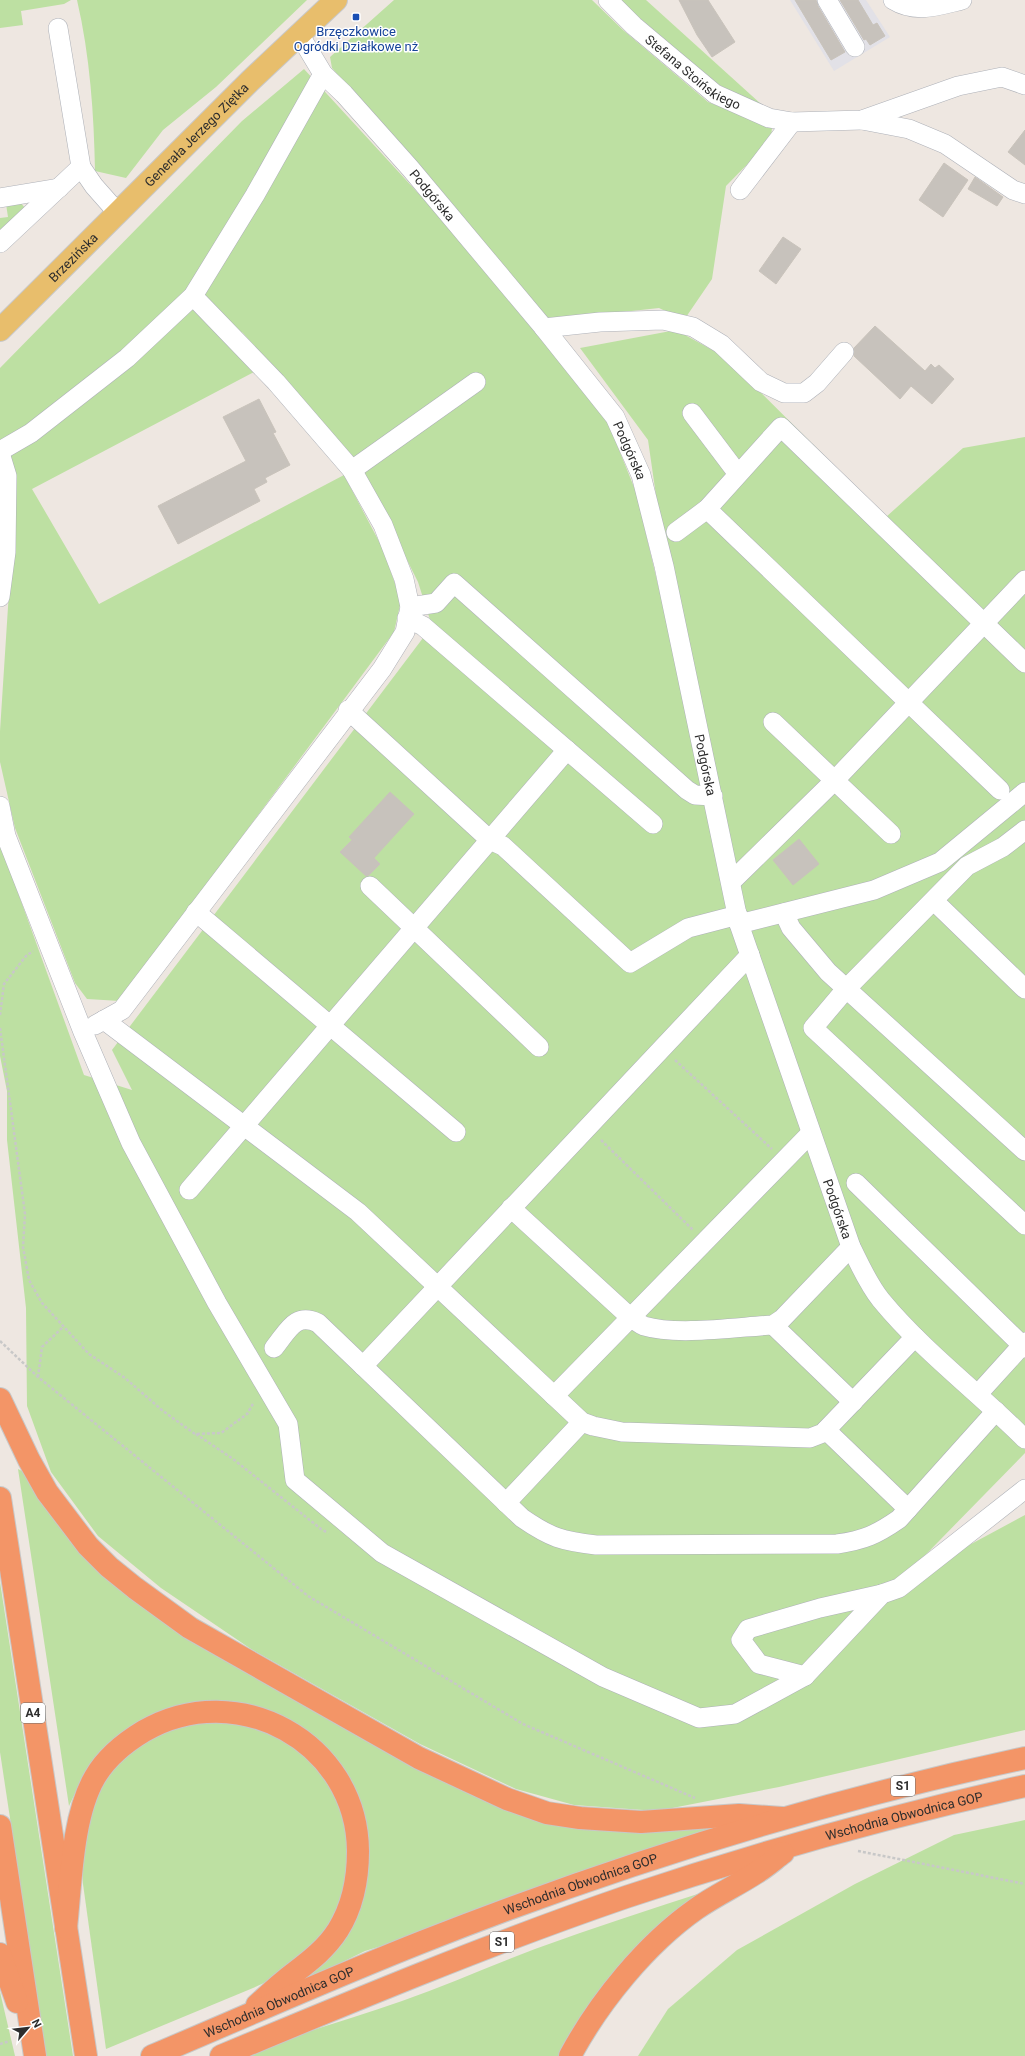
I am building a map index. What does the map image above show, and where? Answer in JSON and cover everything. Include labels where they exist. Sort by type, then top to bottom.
[{"type":"highway","points":[[0,1399],[29,1460],[47,1492],[88,1546],[110,1567],[135,1588],[190,1628],[419,1758],[507,1799],[547,1812],[580,1818],[641,1822],[739,1815],[782,1818]]},
{"type":"highway","name":"A4","points":[[0,1498],[86,2056]]},
{"type":"highway","points":[[66,1928],[76,1838],[84,1801],[95,1778],[119,1749],[150,1727],[170,1719],[218,1711],[235,1713],[269,1722],[286,1730],[303,1740],[316,1751],[331,1770],[345,1792],[356,1824],[358,1862],[356,1882],[352,1902],[344,1919],[326,1946],[314,1958],[283,1982],[244,2017]]},
{"type":"highway","name":"Wschodnia Obwodnica GOP","points":[[152,2056],[422,1942],[549,1894],[698,1844],[782,1818],[888,1790],[1025,1758]]},
{"type":"highway","name":"Wschodnia Obwodnica GOP","points":[[221,2056],[436,1968],[588,1911],[657,1887],[790,1846],[900,1816],[1025,1786]]},
{"type":"highway","points":[[0,1826],[35,2051]]},
{"type":"highway","points":[[570,2056],[585,2030],[628,1972],[678,1923],[714,1896],[758,1872],[790,1846]]},
{"type":"highway","points":[[0,1954],[35,2051]]},
{"type":"main road","name":"Generała Jerzego Ziętka","points":[[94,236],[299,34],[336,0]]},
{"type":"main road","name":"Brzezińska","points":[[0,310],[94,236]]},
{"type":"main road","name":"Brzezińska","points":[[0,330],[94,236]]},
{"type":"street","name":"Stefana Stoińskiego","points":[[608,0],[634,26],[715,94],[769,118],[792,122],[862,120],[909,129],[945,144],[1013,190],[1025,194]]},
{"type":"street","points":[[827,0],[855,47]]},
{"type":"street","points":[[893,0],[904,6],[928,8],[962,0]]},
{"type":"street","points":[[58,28],[81,167],[94,186],[117,212]]},
{"type":"street","points":[[0,597],[6,552],[7,476],[0,452],[30,432],[127,358],[193,296],[255,195],[324,74],[299,34]]},
{"type":"street","name":"Podgórska","points":[[324,74],[344,94],[410,168],[544,328],[615,417],[640,475],[664,566],[738,920],[851,1246],[866,1276],[880,1299],[915,1337],[1025,1439]]},
{"type":"street","name":"Stefana Stoińskiego","points":[[862,120],[958,86],[1002,77],[1025,85]]},
{"type":"street","points":[[740,190],[792,122]]},
{"type":"street","points":[[0,243],[81,167]]},
{"type":"street","points":[[0,198],[59,188]]},
{"type":"street","points":[[83,1032],[122,1010],[348,710],[382,669],[405,632],[409,612],[404,579],[383,525],[352,470],[276,382],[193,296]]},
{"type":"street","points":[[544,328],[600,322],[664,320],[692,327],[720,344],[761,382],[784,393],[804,393],[817,383],[844,352]]},
{"type":"street","points":[[352,470],[476,382]]},
{"type":"street","points":[[692,413],[738,474]]},
{"type":"street","points":[[676,532],[707,509],[781,427],[1025,663]]},
{"type":"street","points":[[707,509],[1000,790]]},
{"type":"street","points":[[731,882],[834,781],[1025,580]]},
{"type":"street","points":[[409,612],[436,603],[454,583],[687,790],[695,795],[713,796]]},
{"type":"street","points":[[409,612],[423,626],[653,824]]},
{"type":"street","points":[[348,710],[490,840],[503,846],[630,963],[688,928],[784,913],[874,890],[940,862],[1025,792]]},
{"type":"street","points":[[773,722],[891,834]]},
{"type":"street","points":[[189,1190],[568,750]]},
{"type":"street","points":[[0,806],[6,836],[83,1032],[131,1143],[217,1303],[288,1424],[295,1480],[382,1553],[603,1677],[699,1718],[735,1714],[805,1676],[882,1594]]},
{"type":"street","points":[[1023,835],[1004,847],[967,866],[846,989],[813,1028],[1025,1225]]},
{"type":"street","points":[[370,886],[539,1047]]},
{"type":"street","points":[[934,900],[1025,989]]},
{"type":"street","points":[[196,912],[456,1132]]},
{"type":"street","points":[[784,913],[791,928],[828,972],[1025,1151]]},
{"type":"street","points":[[362,1366],[750,955]]},
{"type":"street","points":[[104,1020],[358,1212],[582,1422],[593,1426],[622,1432],[810,1438],[826,1430],[915,1337]]},
{"type":"street","points":[[554,1396],[812,1133]]},
{"type":"street","points":[[856,1183],[1024,1345],[978,1394]]},
{"type":"street","points":[[511,1208],[631,1318],[642,1325],[657,1329],[698,1330],[773,1324],[782,1320],[851,1246]]},
{"type":"street","points":[[274,1348],[296,1321],[308,1318],[318,1323],[522,1518],[544,1534],[568,1541],[596,1545],[837,1544],[862,1540],[882,1531],[899,1519],[996,1411]]},
{"type":"street","points":[[773,1324],[853,1402]]},
{"type":"street","points":[[506,1503],[582,1422]]},
{"type":"street","points":[[826,1430],[908,1508]]},
{"type":"street","points":[[805,1676],[759,1664],[741,1640],[748,1629],[820,1608],[882,1594],[899,1588],[1025,1489]]},
{"type":"path","points":[[0,1015],[4,984],[26,956],[48,941]]},
{"type":"path","points":[[0,1028],[25,1214],[22,1247],[29,1280],[42,1303],[89,1354],[125,1378],[163,1411],[233,1459],[321,1529],[334,1536]]},
{"type":"path","points":[[662,1048],[784,1161]]},
{"type":"path","points":[[587,1127],[705,1241]]},
{"type":"path","points":[[38,1377],[42,1347],[63,1327]]},
{"type":"path","points":[[0,1341],[38,1377],[183,1497],[308,1596],[523,1724],[696,1798]]},
{"type":"path","points":[[195,1434],[221,1433],[247,1414],[264,1384]]},
{"type":"path","points":[[858,1850],[1025,1884]]},
{"type":"path","points":[[0,2044],[10,2041]]},
{"type":"shaded area","points":[[790,0],[866,0],[890,37],[834,71]]},
{"type":"green space","points":[[0,0],[71,0],[64,4],[21,11],[23,25],[0,28]]},
{"type":"green space","points":[[77,0],[307,0],[216,87],[163,130],[126,178],[95,171],[94,128],[88,64]]},
{"type":"green space","points":[[394,0],[592,0],[623,30],[708,102],[772,127],[771,140],[726,186],[712,279],[684,320],[659,308],[549,320],[332,68],[330,57]]},
{"type":"green space","points":[[619,0],[646,0],[772,114],[712,81]]},
{"type":"green space","points":[[304,69],[429,205],[605,415],[636,492],[686,703],[648,440],[580,348],[676,330],[725,357],[886,517],[963,448],[1025,437],[1025,1453],[897,1584],[1025,1515],[1025,1730],[779,1787],[657,1811],[574,1805],[516,1789],[420,1744],[251,1649],[161,1588],[98,1536],[51,1472],[27,1406],[26,1308],[7,1140],[7,1091],[0,1056],[0,843],[84,1075],[132,1090],[112,1050],[432,626],[418,582],[358,462],[242,332],[254,372],[32,489],[99,604],[344,475],[383,549],[401,601],[394,632],[120,1001],[87,999],[75,983],[15,828],[0,762],[0,731],[14,514],[0,531],[0,368],[242,121]]},
{"type":"green space","points":[[20,202],[25,208],[0,235],[0,218],[8,217],[6,204]]},
{"type":"green space","points":[[18,1469],[22,1471],[72,1544],[110,1576],[502,1802],[725,1820],[729,1828],[453,1924],[365,1951],[318,1974],[295,1982],[363,1897],[348,1783],[229,1702],[202,1702],[177,1707],[79,1785],[69,1806]]},
{"type":"green space","points":[[0,1582],[73,2056],[46,2056],[0,1752]]},
{"type":"green space","points":[[181,1718],[271,1728],[328,1775],[353,1849],[337,1921],[284,1974],[106,2049],[83,1884],[81,1844],[88,1806],[112,1760]]},
{"type":"green space","points":[[1025,1820],[1025,2056],[638,2056],[668,2009],[737,1950],[855,1884],[954,1835]]},
{"type":"green space","points":[[710,1890],[565,2056],[242,2056],[281,2041],[435,1989],[518,1955],[557,1941]]},
{"type":"green space","points":[[0,1992],[15,2056],[0,2056]]},
{"type":"building","points":[[679,0],[708,0],[735,42],[712,57],[697,35]]},
{"type":"building","points":[[795,0],[816,0],[845,52],[831,60]]},
{"type":"building","points":[[840,0],[858,0],[873,25],[877,23],[885,36],[870,45],[866,39],[864,40]]},
{"type":"building","points":[[1025,130],[1025,165],[1008,152]]},
{"type":"building","points":[[944,163],[968,180],[943,217],[919,200]]},
{"type":"building","points":[[975,177],[1003,197],[997,206],[968,189]]},
{"type":"building","points":[[783,237],[801,249],[776,284],[759,271]]},
{"type":"building","points":[[875,326],[925,371],[931,364],[935,368],[939,365],[954,379],[932,404],[911,386],[900,399],[854,356],[854,348]]},
{"type":"building","points":[[259,399],[276,432],[273,433],[290,465],[265,478],[267,482],[254,489],[260,501],[178,544],[158,506],[246,461],[223,417]]},
{"type":"building","points":[[390,792],[414,814],[374,858],[380,864],[366,876],[340,852],[352,840],[349,837]]},
{"type":"building","points":[[799,839],[819,864],[793,885],[773,860]]},
{"type":"place","name":"Brzęczkowice Ogródki Działkowe nż","points":[[356,17]]}]
